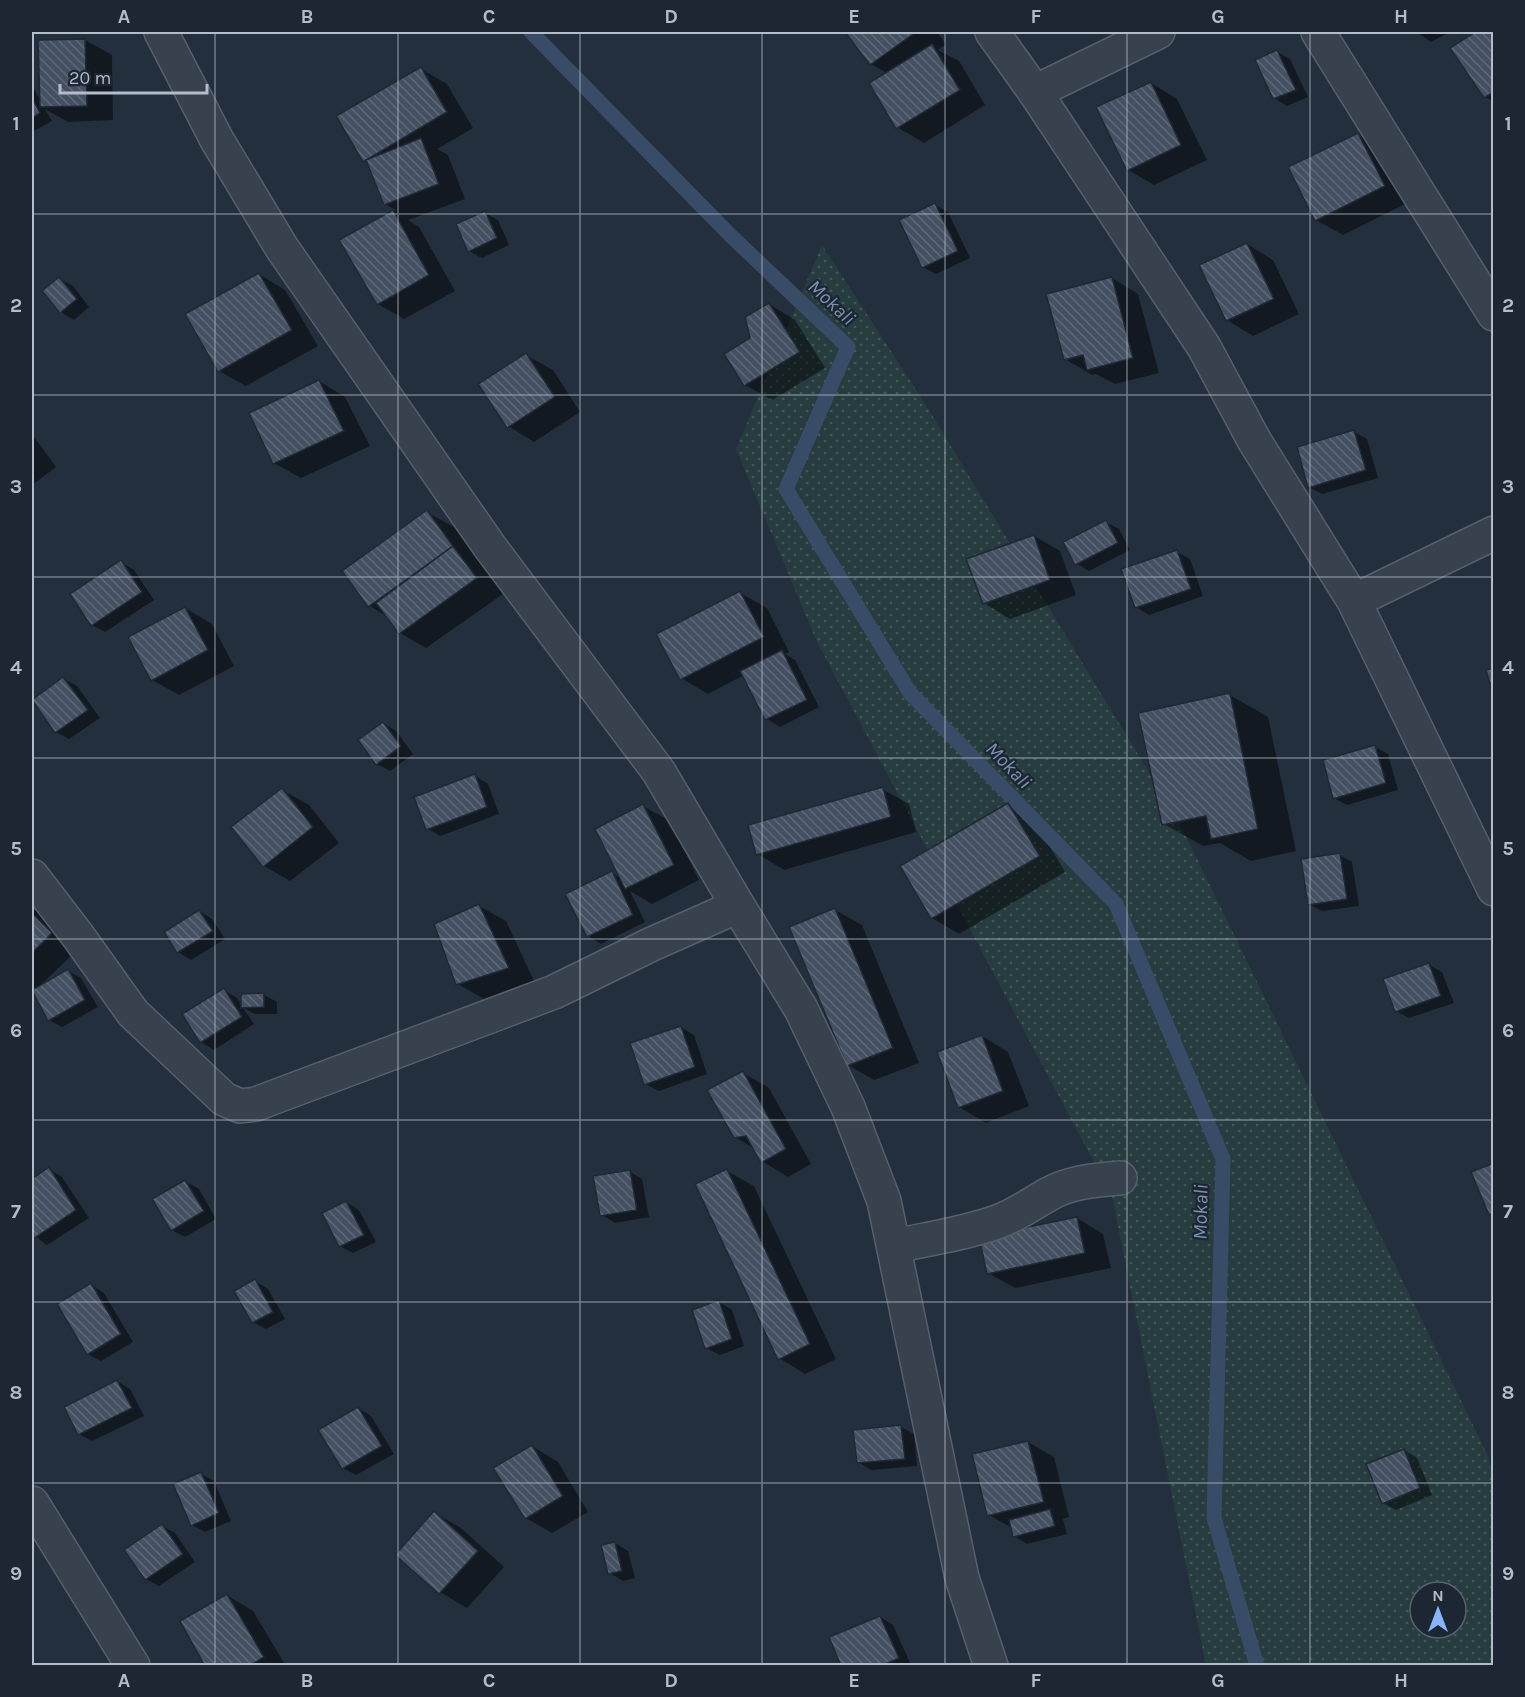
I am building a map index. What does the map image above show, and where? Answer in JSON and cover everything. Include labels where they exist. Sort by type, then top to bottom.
[{"type":"street","points":[[161,32],[217,140],[282,248],[490,547],[659,772],[801,1009],[843,1098],[884,1202],[962,1578],[991,1665]]},
{"type":"street","points":[[992,32],[1035,92],[1204,347],[1254,440],[1353,601],[1494,889]]},
{"type":"street","points":[[1035,92],[1158,32]]},
{"type":"street","points":[[1318,32],[1494,314]]},
{"type":"street","points":[[1353,601],[1494,533]]},
{"type":"street","points":[[32,876],[133,1013],[224,1099],[240,1106],[256,1104],[554,992],[652,944],[738,906]]},
{"type":"street","points":[[894,1246],[958,1234],[981,1227],[1010,1217],[1035,1205],[1049,1194],[1071,1185],[1120,1178]]},
{"type":"street","points":[[32,1503],[133,1665]]},
{"type":"green space","points":[[822,245],[924,402],[1179,822],[1488,1456],[1494,1485],[1493,1665],[1206,1665],[1112,1196],[817,642],[736,449]]},
{"type":"building","points":[[845,32],[916,32],[870,65]]},
{"type":"building","points":[[1475,32],[1494,32],[1494,92],[1484,98],[1450,48]]},
{"type":"building","points":[[85,39],[87,106],[40,107],[38,40]]},
{"type":"building","points":[[932,44],[960,90],[896,129],[869,83]]},
{"type":"building","points":[[1277,50],[1296,90],[1273,99],[1255,60]]},
{"type":"building","points":[[421,67],[447,112],[363,162],[336,116]]},
{"type":"building","points":[[1151,82],[1181,145],[1127,171],[1096,107]]},
{"type":"building","points":[[32,98],[40,113],[32,118]]},
{"type":"building","points":[[1358,133],[1385,186],[1315,221],[1288,167]]},
{"type":"building","points":[[421,138],[439,184],[384,205],[366,160]]},
{"type":"building","points":[[935,203],[958,251],[922,268],[899,220]]},
{"type":"building","points":[[393,210],[429,275],[377,305],[339,240]]},
{"type":"building","points":[[485,211],[497,238],[468,252],[456,224]]},
{"type":"building","points":[[1247,243],[1274,299],[1226,321],[1199,265]]},
{"type":"building","points":[[259,273],[292,330],[218,372],[185,314]]},
{"type":"building","points":[[59,277],[77,299],[60,313],[42,291]]},
{"type":"building","points":[[1112,277],[1133,358],[1087,370],[1083,355],[1064,360],[1046,294]]},
{"type":"building","points":[[769,303],[800,352],[744,386],[724,354],[750,338],[745,317]]},
{"type":"building","points":[[526,353],[555,397],[507,428],[478,384]]},
{"type":"building","points":[[319,380],[344,431],[273,464],[249,413]]},
{"type":"building","points":[[1354,430],[1366,470],[1308,488],[1297,447]]},
{"type":"building","points":[[427,510],[453,546],[368,607],[342,571]]},
{"type":"building","points":[[1106,520],[1118,543],[1075,565],[1063,542]]},
{"type":"building","points":[[1034,535],[1050,580],[983,604],[966,559]]},
{"type":"building","points":[[453,546],[477,578],[399,634],[376,603]]},
{"type":"building","points":[[1177,550],[1191,589],[1135,608],[1121,569]]},
{"type":"building","points":[[121,560],[142,592],[91,626],[70,594]]},
{"type":"building","points":[[740,591],[764,637],[680,680],[656,634]]},
{"type":"building","points":[[185,607],[208,650],[151,681],[128,637]]},
{"type":"building","points":[[782,650],[807,700],[765,720],[740,671]]},
{"type":"building","points":[[1494,668],[1494,697],[1486,670]]},
{"type":"building","points":[[63,677],[88,710],[55,733],[32,700]]},
{"type":"building","points":[[1230,693],[1258,829],[1211,839],[1206,816],[1162,825],[1138,713]]},
{"type":"building","points":[[383,722],[401,746],[376,765],[358,740]]},
{"type":"building","points":[[1375,745],[1386,783],[1333,799],[1323,760]]},
{"type":"building","points":[[475,774],[487,807],[426,830],[414,797]]},
{"type":"building","points":[[883,787],[891,817],[756,855],[748,825]]},
{"type":"building","points":[[282,788],[313,827],[263,867],[231,827]]},
{"type":"building","points":[[1008,803],[1040,856],[931,919],[900,866]]},
{"type":"building","points":[[643,804],[674,865],[625,889],[595,829]]},
{"type":"building","points":[[1340,853],[1347,899],[1308,905],[1301,859]]},
{"type":"building","points":[[612,871],[633,915],[587,937],[565,894]]},
{"type":"building","points":[[479,904],[509,968],[456,985],[434,924]]},
{"type":"building","points":[[835,908],[893,1048],[847,1066],[789,927]]},
{"type":"building","points":[[199,910],[213,931],[177,953],[164,932]]},
{"type":"building","points":[[32,913],[52,933],[32,953]]},
{"type":"building","points":[[1429,963],[1441,996],[1395,1012],[1383,979]]},
{"type":"building","points":[[68,969],[85,1000],[48,1021],[32,990]]},
{"type":"building","points":[[224,988],[242,1017],[200,1043],[182,1014]]},
{"type":"building","points":[[264,993],[264,1007],[241,1008],[241,994]]},
{"type":"building","points":[[681,1026],[695,1067],[644,1085],[630,1043]]},
{"type":"building","points":[[982,1035],[1003,1091],[958,1108],[937,1052]]},
{"type":"building","points":[[743,1071],[786,1149],[761,1163],[746,1136],[734,1138],[707,1090]]},
{"type":"building","points":[[1494,1163],[1494,1213],[1489,1215],[1471,1172]]},
{"type":"building","points":[[49,1167],[76,1210],[33,1239],[32,1179]]},
{"type":"building","points":[[727,1169],[810,1344],[778,1360],[695,1184]]},
{"type":"building","points":[[630,1170],[637,1210],[600,1216],[593,1176]]},
{"type":"building","points":[[185,1180],[204,1211],[171,1231],[152,1199]]},
{"type":"building","points":[[346,1201],[364,1235],[339,1247],[322,1213]]},
{"type":"building","points":[[1077,1217],[1085,1253],[987,1274],[979,1237]]},
{"type":"building","points":[[255,1279],[273,1312],[252,1323],[234,1291]]},
{"type":"building","points":[[91,1283],[121,1334],[87,1355],[57,1304]]},
{"type":"building","points":[[719,1300],[732,1339],[705,1349],[692,1310]]},
{"type":"building","points":[[117,1380],[132,1408],[78,1435],[64,1407]]},
{"type":"building","points":[[358,1407],[382,1446],[342,1469],[318,1430]]},
{"type":"building","points":[[901,1425],[905,1459],[857,1463],[853,1430]]},
{"type":"building","points":[[1028,1441],[1044,1502],[987,1516],[972,1454]]},
{"type":"building","points":[[532,1445],[563,1496],[525,1519],[493,1468]]},
{"type":"building","points":[[1404,1449],[1420,1488],[1382,1504],[1366,1464]]},
{"type":"building","points":[[201,1472],[219,1513],[191,1526],[173,1484]]},
{"type":"building","points":[[1050,1509],[1055,1526],[1013,1537],[1009,1520]]},
{"type":"building","points":[[434,1511],[478,1551],[439,1594],[395,1555]]},
{"type":"building","points":[[162,1524],[183,1554],[145,1580],[124,1550]]},
{"type":"building","points":[[615,1542],[622,1571],[608,1574],[601,1545]]},
{"type":"building","points":[[227,1594],[264,1657],[249,1666],[205,1666],[180,1621]]},
{"type":"building","points":[[880,1616],[899,1658],[881,1666],[841,1666],[829,1637]]},
{"type":"waterway","name":"Mokali","points":[[531,32],[730,235],[848,347],[786,489],[910,693],[1116,904],[1223,1159],[1214,1518],[1257,1666]]}]
